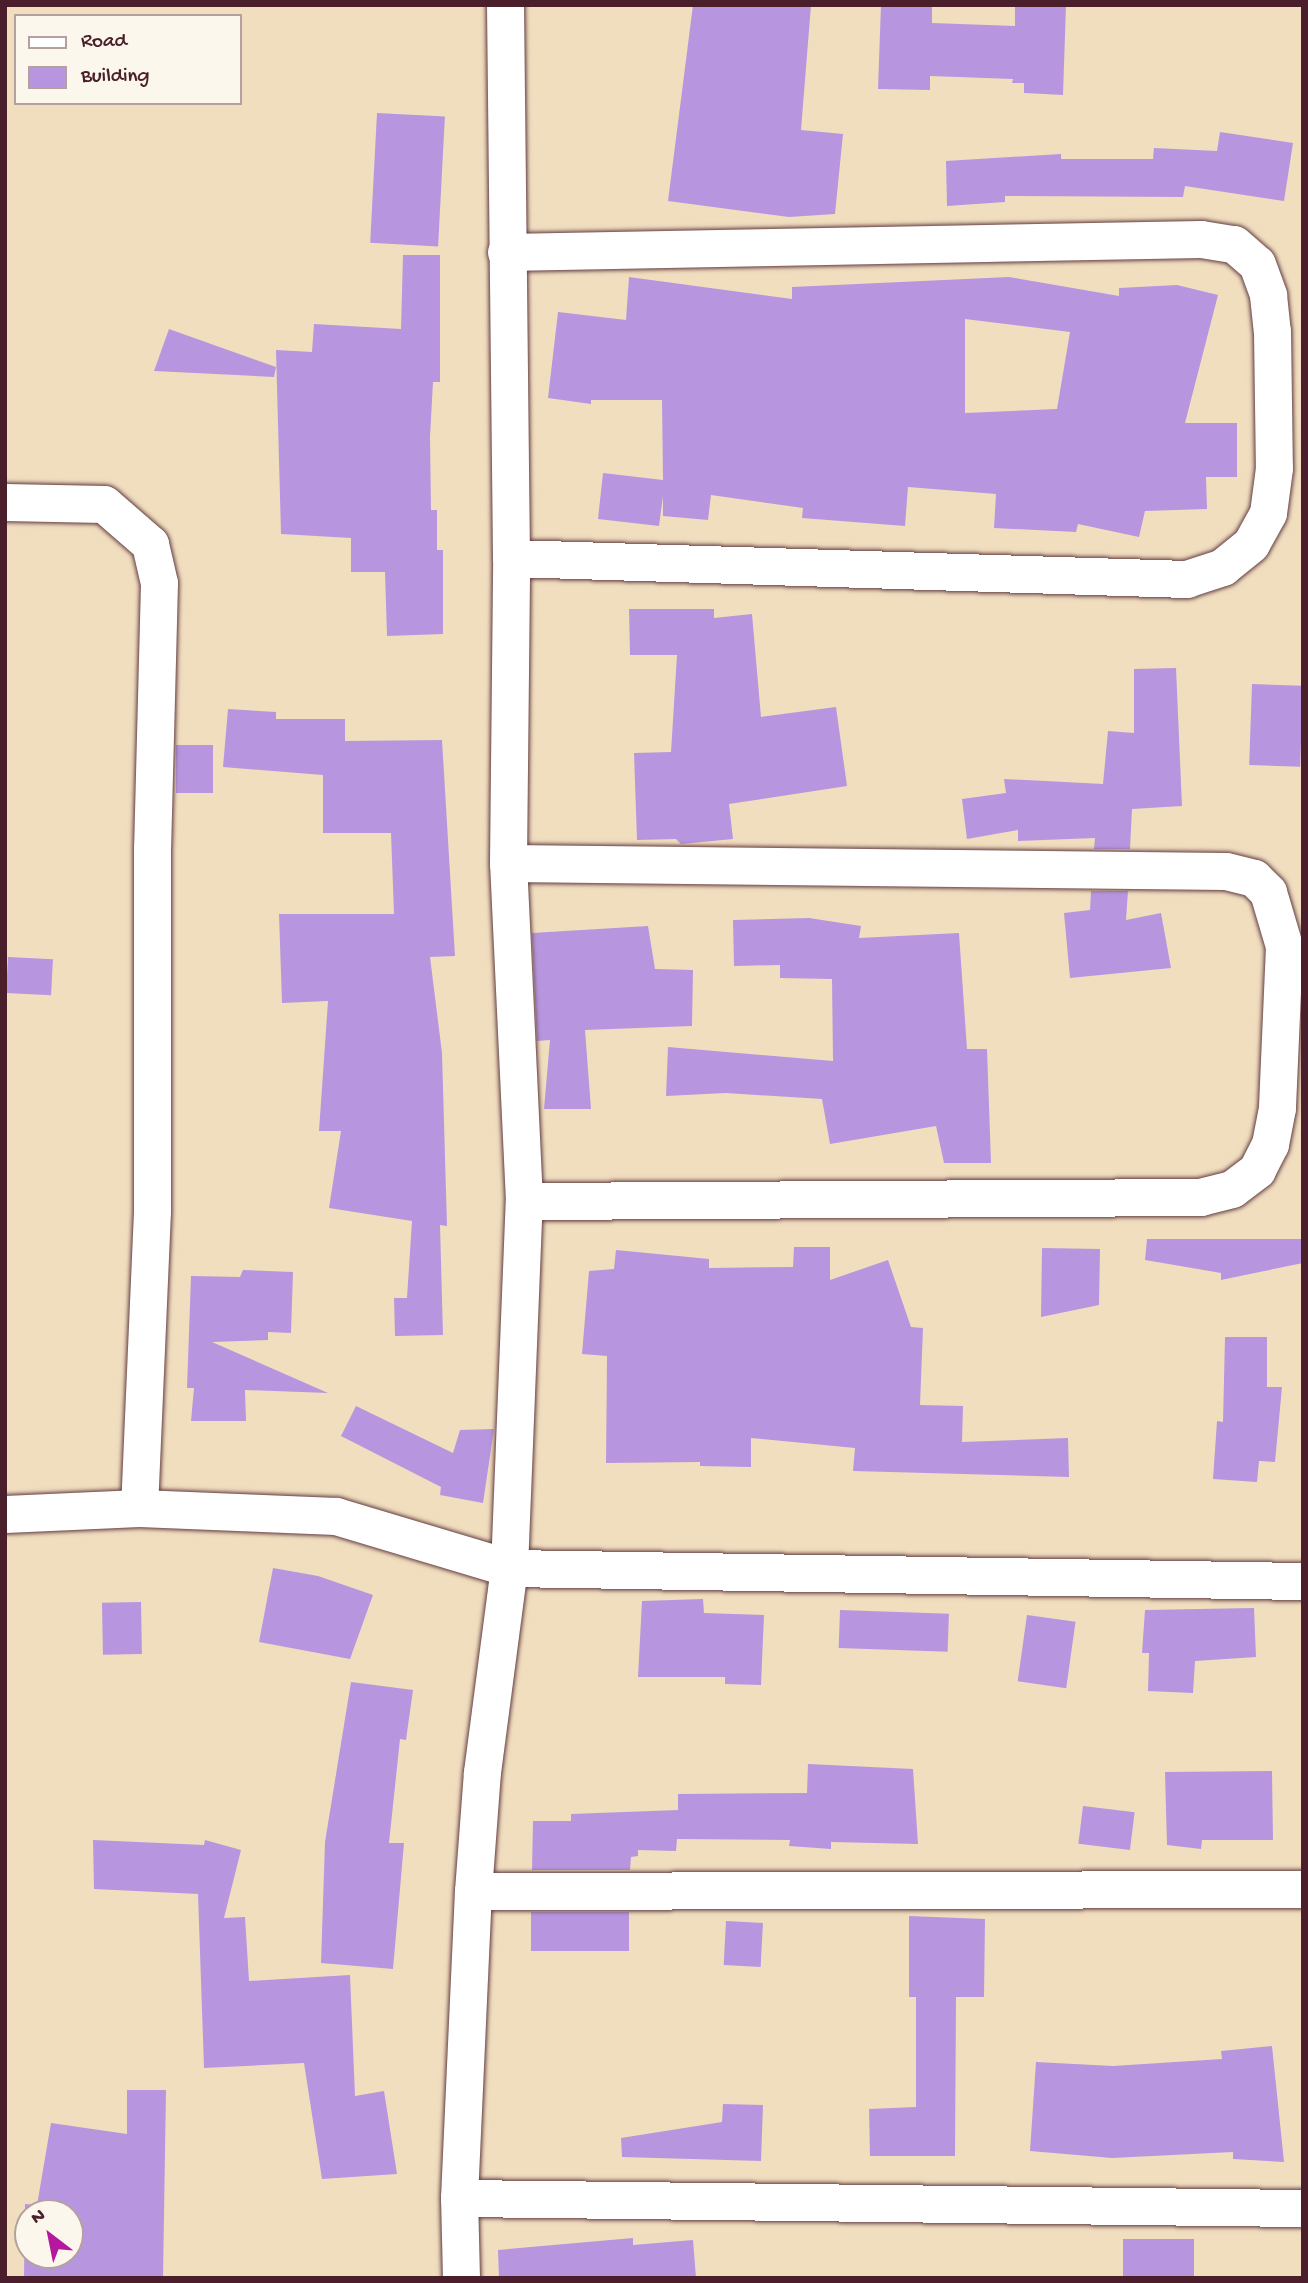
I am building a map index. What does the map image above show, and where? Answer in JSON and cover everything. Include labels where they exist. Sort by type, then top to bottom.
[{"type":"street","points":[[461,2278],[459,2198],[473,1891],[482,1772],[509,1568],[524,1201],[508,863],[511,558],[505,5]]},
{"type":"street","points":[[506,252],[1201,239],[1234,244],[1257,264],[1268,295],[1273,359],[1274,468],[1268,513],[1251,544],[1223,567],[1187,579],[511,558]]},
{"type":"street","points":[[5,502],[104,504],[150,544],[159,583],[152,848],[152,1211],[139,1508]]},
{"type":"street","points":[[508,863],[1226,871],[1254,878],[1268,892],[1284,946],[1277,1108],[1270,1144],[1257,1170],[1232,1189],[1201,1197],[524,1201]]},
{"type":"street","points":[[5,1514],[139,1508],[335,1516],[509,1568],[1303,1581]]},
{"type":"street","points":[[473,1891],[1303,1889]]},
{"type":"street","points":[[459,2198],[1303,2208]]},
{"type":"building","points":[[693,5],[811,5],[801,130],[843,134],[835,214],[789,217],[668,201]]},
{"type":"building","points":[[881,5],[932,5],[932,23],[1015,26],[1015,5],[1066,5],[1063,95],[1024,93],[1024,83],[1012,83],[1013,79],[930,76],[930,90],[878,89]]},
{"type":"building","points":[[377,113],[445,117],[438,246],[370,243]]},
{"type":"building","points":[[1220,132],[1293,143],[1284,201],[1185,186],[1183,197],[1005,196],[1005,202],[947,206],[946,161],[1061,154],[1061,159],[1153,159],[1154,148],[1217,151]]},
{"type":"building","points":[[403,255],[440,255],[440,382],[433,382],[430,437],[431,510],[437,510],[437,550],[443,550],[443,634],[387,636],[385,572],[351,572],[351,538],[281,534],[276,350],[312,352],[314,324],[401,329]]},
{"type":"building","points":[[629,277],[792,299],[792,287],[1009,277],[1119,296],[1119,288],[1177,285],[1218,295],[1185,423],[1237,423],[1237,477],[1206,477],[1207,509],[1145,511],[1139,537],[1078,524],[1076,532],[994,528],[996,494],[908,487],[905,526],[802,518],[803,508],[711,495],[708,520],[663,516],[663,496],[659,526],[598,519],[603,473],[663,480],[662,400],[591,400],[591,404],[548,398],[558,312],[626,320]],"holes":[[[965,319],[1070,332],[1057,409],[965,413]]]},
{"type":"building","points":[[169,329],[276,367],[274,377],[154,371]]},
{"type":"building","points":[[629,609],[714,609],[714,618],[752,614],[761,717],[836,707],[847,786],[729,804],[733,839],[681,844],[676,839],[637,840],[634,753],[671,752],[677,655],[630,655]]},
{"type":"building","points":[[1176,668],[1182,806],[1132,809],[1130,849],[1094,849],[1095,838],[1018,841],[1018,830],[967,839],[962,799],[1006,793],[1004,779],[1103,784],[1108,731],[1134,733],[1134,669]]},
{"type":"building","points":[[1252,684],[1303,686],[1300,767],[1249,765]]},
{"type":"building","points":[[228,709],[276,712],[276,719],[345,719],[345,741],[442,740],[455,956],[430,957],[442,1053],[447,1226],[440,1225],[443,1335],[395,1336],[394,1298],[407,1298],[412,1221],[329,1208],[341,1131],[319,1131],[328,1001],[282,1003],[279,914],[394,914],[391,833],[323,833],[323,775],[223,767]]},
{"type":"building","points":[[176,745],[213,745],[213,793],[176,793]]},
{"type":"building","points":[[1091,891],[1128,891],[1126,920],[1161,913],[1171,968],[1070,978],[1064,913],[1090,910]]},
{"type":"building","points":[[809,918],[861,926],[859,938],[959,933],[967,1049],[987,1049],[991,1163],[944,1163],[936,1126],[830,1144],[822,1099],[726,1093],[666,1096],[668,1047],[833,1061],[832,979],[780,978],[780,965],[734,966],[733,920]]},
{"type":"building","points":[[648,926],[655,969],[693,970],[692,1026],[585,1030],[591,1109],[544,1109],[550,1040],[537,1041],[532,933]]},
{"type":"building","points":[[8,957],[53,959],[51,995],[6,993]]},
{"type":"building","points":[[1147,1239],[1303,1239],[1303,1263],[1221,1280],[1221,1273],[1145,1260]]},
{"type":"building","points":[[794,1247],[830,1247],[830,1280],[888,1260],[911,1327],[923,1328],[920,1405],[963,1406],[962,1442],[1068,1438],[1069,1477],[853,1471],[855,1448],[751,1438],[751,1467],[700,1466],[700,1462],[606,1463],[607,1356],[582,1354],[589,1271],[614,1269],[616,1250],[709,1259],[709,1268],[793,1267]]},
{"type":"building","points":[[1042,1248],[1100,1249],[1099,1305],[1041,1317]]},
{"type":"building","points":[[243,1270],[293,1272],[291,1333],[268,1332],[268,1340],[212,1342],[328,1393],[245,1390],[246,1421],[191,1421],[194,1388],[187,1388],[191,1276],[240,1277]]},
{"type":"building","points":[[1225,1337],[1267,1337],[1267,1387],[1282,1387],[1275,1462],[1259,1461],[1257,1482],[1213,1479],[1217,1421],[1223,1422]]},
{"type":"building","points":[[356,1406],[453,1453],[460,1430],[494,1429],[483,1503],[440,1495],[441,1487],[341,1436]]},
{"type":"building","points":[[273,1568],[318,1576],[373,1595],[350,1659],[259,1642]]},
{"type":"building","points":[[703,1599],[704,1613],[764,1615],[761,1685],[725,1684],[725,1677],[638,1677],[642,1601]]},
{"type":"building","points":[[141,1602],[142,1654],[103,1655],[102,1603]]},
{"type":"building","points":[[1254,1608],[1256,1657],[1195,1661],[1193,1693],[1148,1691],[1149,1653],[1142,1653],[1145,1610]]},
{"type":"building","points":[[840,1610],[949,1614],[948,1652],[839,1648]]},
{"type":"building","points":[[1027,1615],[1076,1622],[1066,1688],[1018,1681]]},
{"type":"building","points":[[351,1682],[413,1690],[406,1740],[400,1739],[389,1843],[404,1843],[393,1969],[321,1963],[325,1842]]},
{"type":"building","points":[[808,1764],[913,1769],[918,1844],[831,1842],[831,1849],[789,1846],[790,1840],[677,1839],[676,1851],[638,1850],[638,1856],[631,1857],[630,1870],[532,1870],[533,1821],[571,1821],[571,1814],[678,1810],[678,1794],[807,1793]]},
{"type":"building","points":[[1272,1771],[1273,1840],[1202,1840],[1201,1849],[1167,1845],[1165,1772]]},
{"type":"building","points":[[1083,1806],[1135,1812],[1130,1850],[1078,1844]]},
{"type":"building","points":[[93,1840],[204,1845],[205,1840],[241,1850],[224,1918],[245,1917],[249,1981],[350,1975],[355,2096],[384,2091],[397,2174],[322,2179],[304,2063],[204,2068],[198,1894],[94,1889]]},
{"type":"building","points":[[531,1912],[629,1912],[629,1951],[531,1951]]},
{"type":"building","points":[[909,1916],[985,1919],[984,1997],[956,1997],[955,2156],[870,2156],[869,2109],[916,2107],[916,1997],[909,1997]]},
{"type":"building","points":[[726,1921],[763,1923],[761,1967],[724,1965]]},
{"type":"building","points":[[1272,2046],[1284,2162],[1233,2159],[1233,2152],[1112,2158],[1030,2151],[1036,2062],[1113,2066],[1222,2059],[1221,2051]]},
{"type":"building","points":[[127,2090],[166,2090],[163,2278],[24,2278],[24,2269],[84,2269],[84,2199],[38,2199],[51,2123],[127,2134]]},
{"type":"building","points":[[723,2104],[763,2105],[761,2161],[622,2157],[621,2138],[722,2122]]},
{"type":"building","points":[[633,2238],[633,2245],[693,2240],[696,2278],[499,2278],[498,2250]]},
{"type":"building","points":[[1123,2239],[1194,2239],[1194,2278],[1123,2278]]}]
